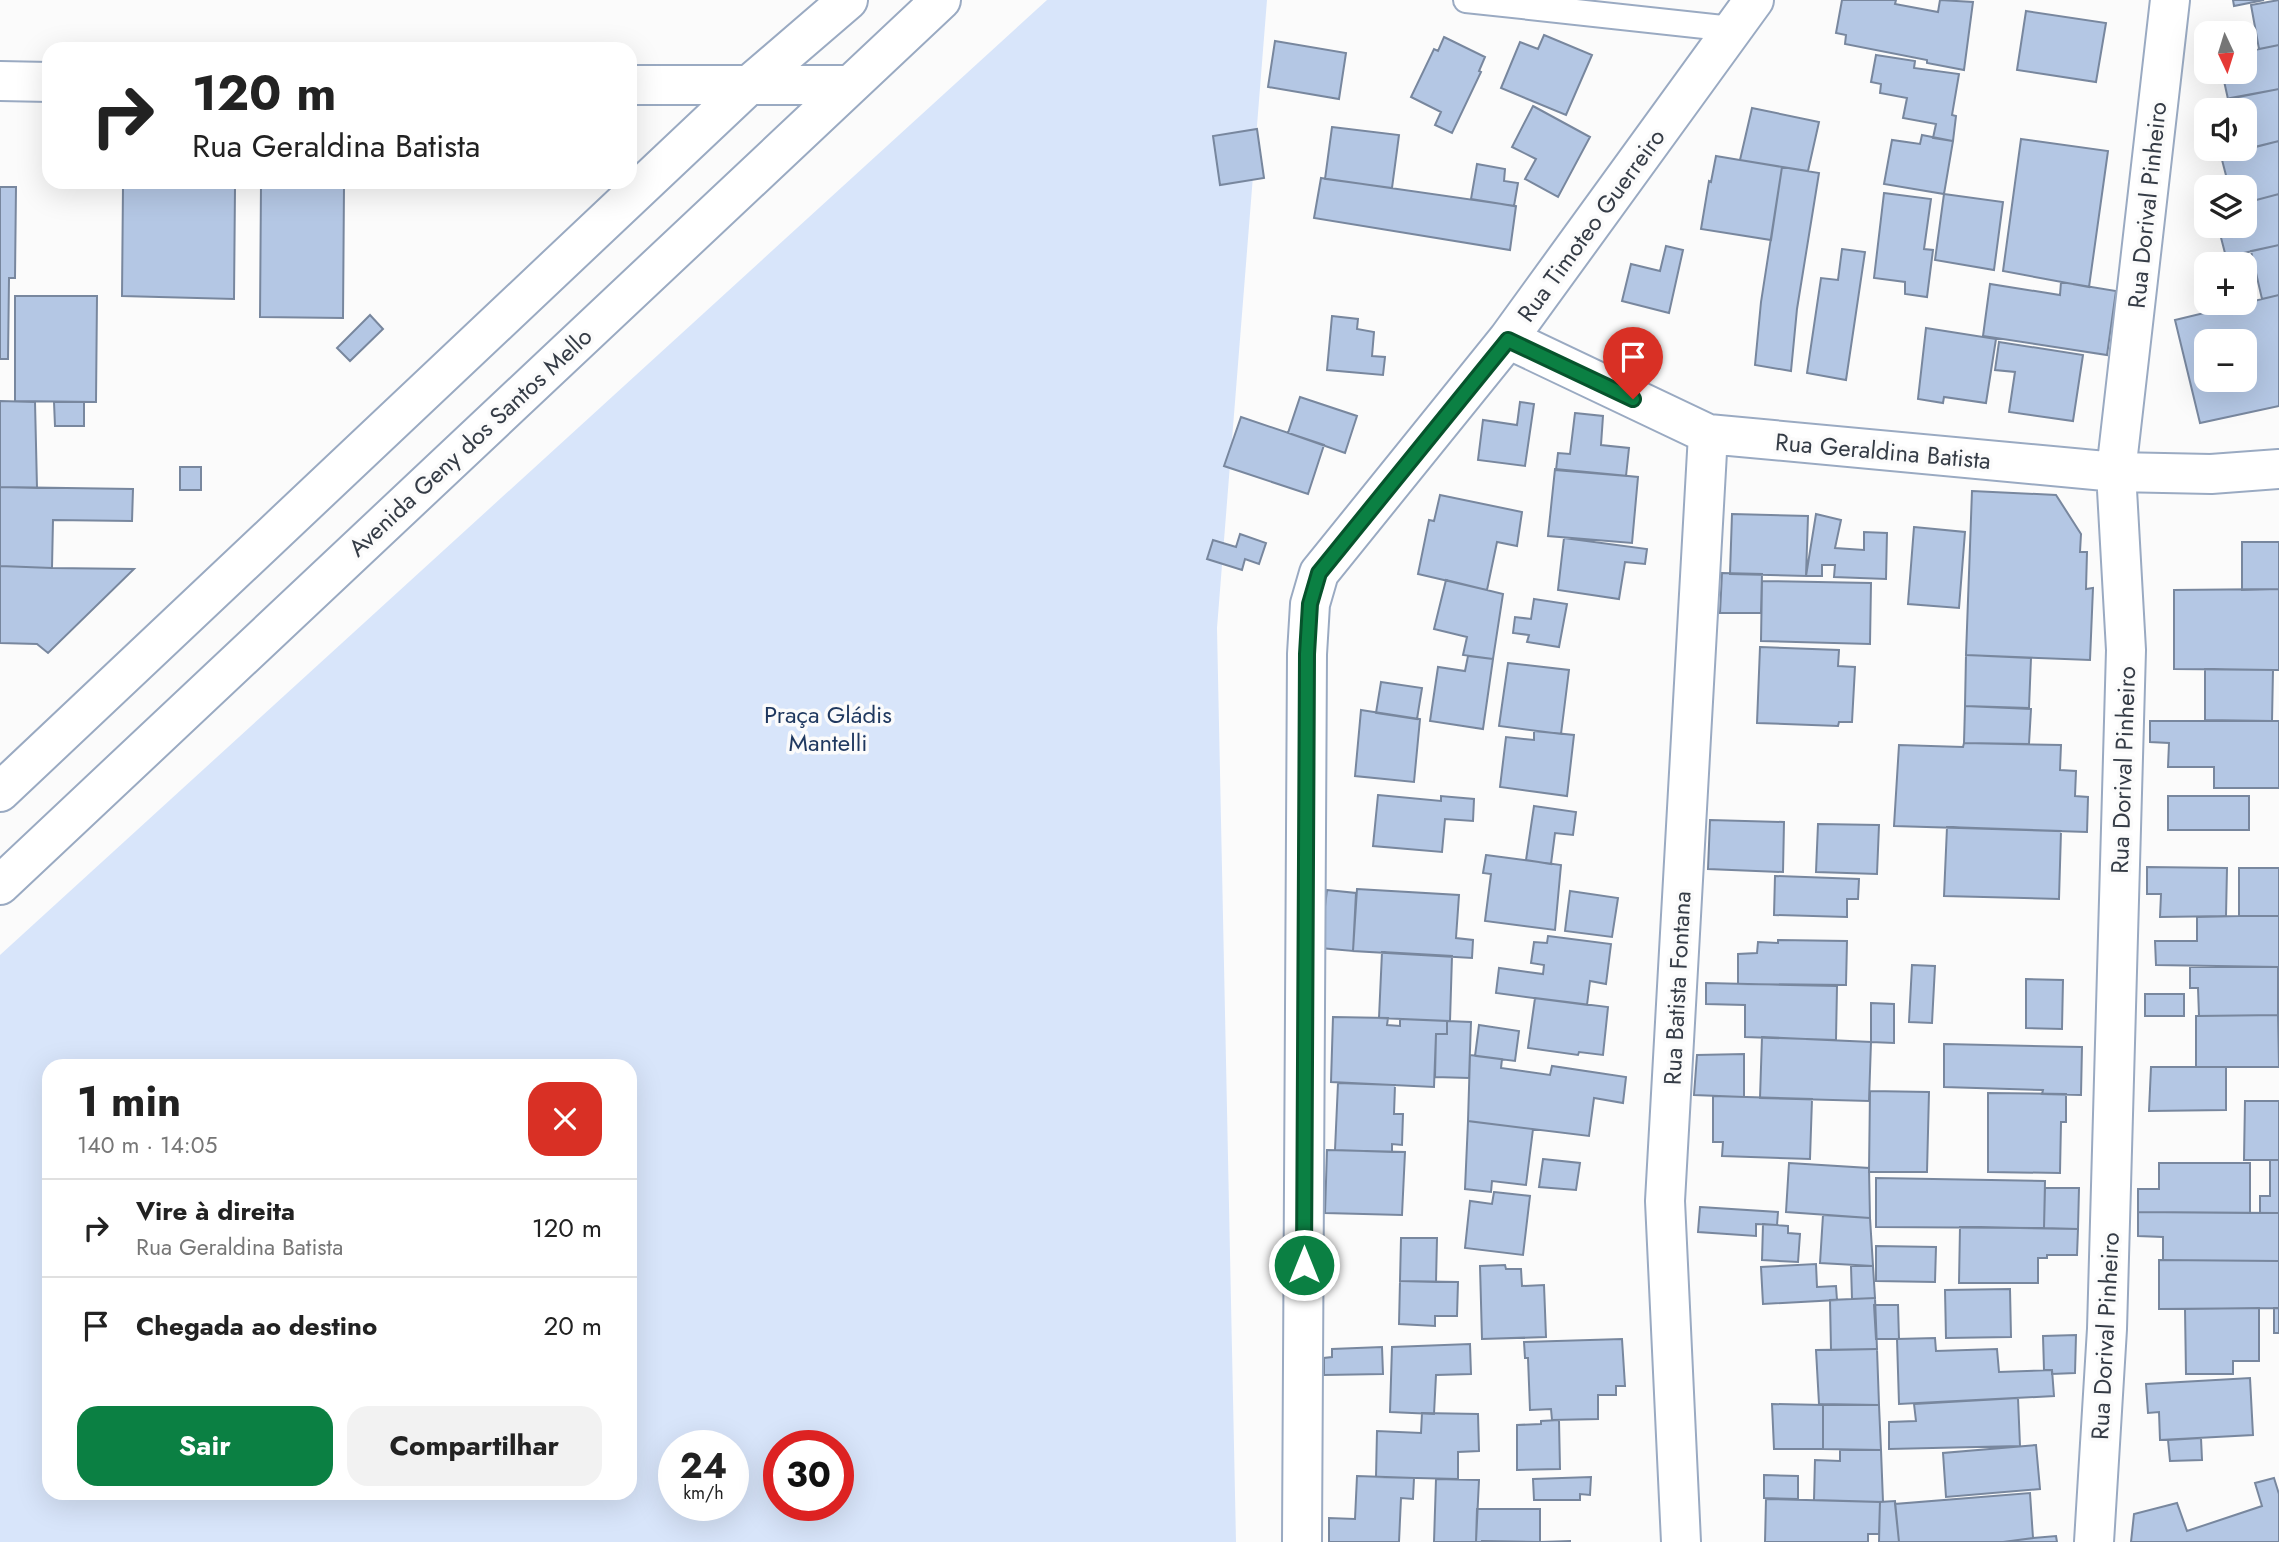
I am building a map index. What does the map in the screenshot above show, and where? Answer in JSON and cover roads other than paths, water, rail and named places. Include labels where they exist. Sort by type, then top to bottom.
[{"type":"street","points":[[0,792],[748,86],[848,0]]},
{"type":"street","name":"Avenida Geny dos Santos Mello","points":[[0,885],[941,0]]},
{"type":"street","name":"Rua Dorival Pinheiro","points":[[2094,1542],[2107,1315],[2126,650],[2116,472],[2170,0]]},
{"type":"street","name":"Rua Timoteo Guerreiro","points":[[1302,1542],[1307,654],[1310,604],[1319,573],[1508,340],[1743,15]]},
{"type":"street","points":[[0,81],[42,82]]},
{"type":"street","points":[[637,85],[849,85]]},
{"type":"street","name":"Rua Geraldina Batista","points":[[1508,340],[1708,435],[2116,472],[2211,474],[2279,469]]},
{"type":"street","name":"Rua Batista Fontana","points":[[1681,1542],[1665,1201],[1708,435]]},
{"type":"lane","points":[[1466,0],[1743,15]]},
{"type":"park label","name":"Praça Gládis Mantelli","points":[[828,728]]}]
